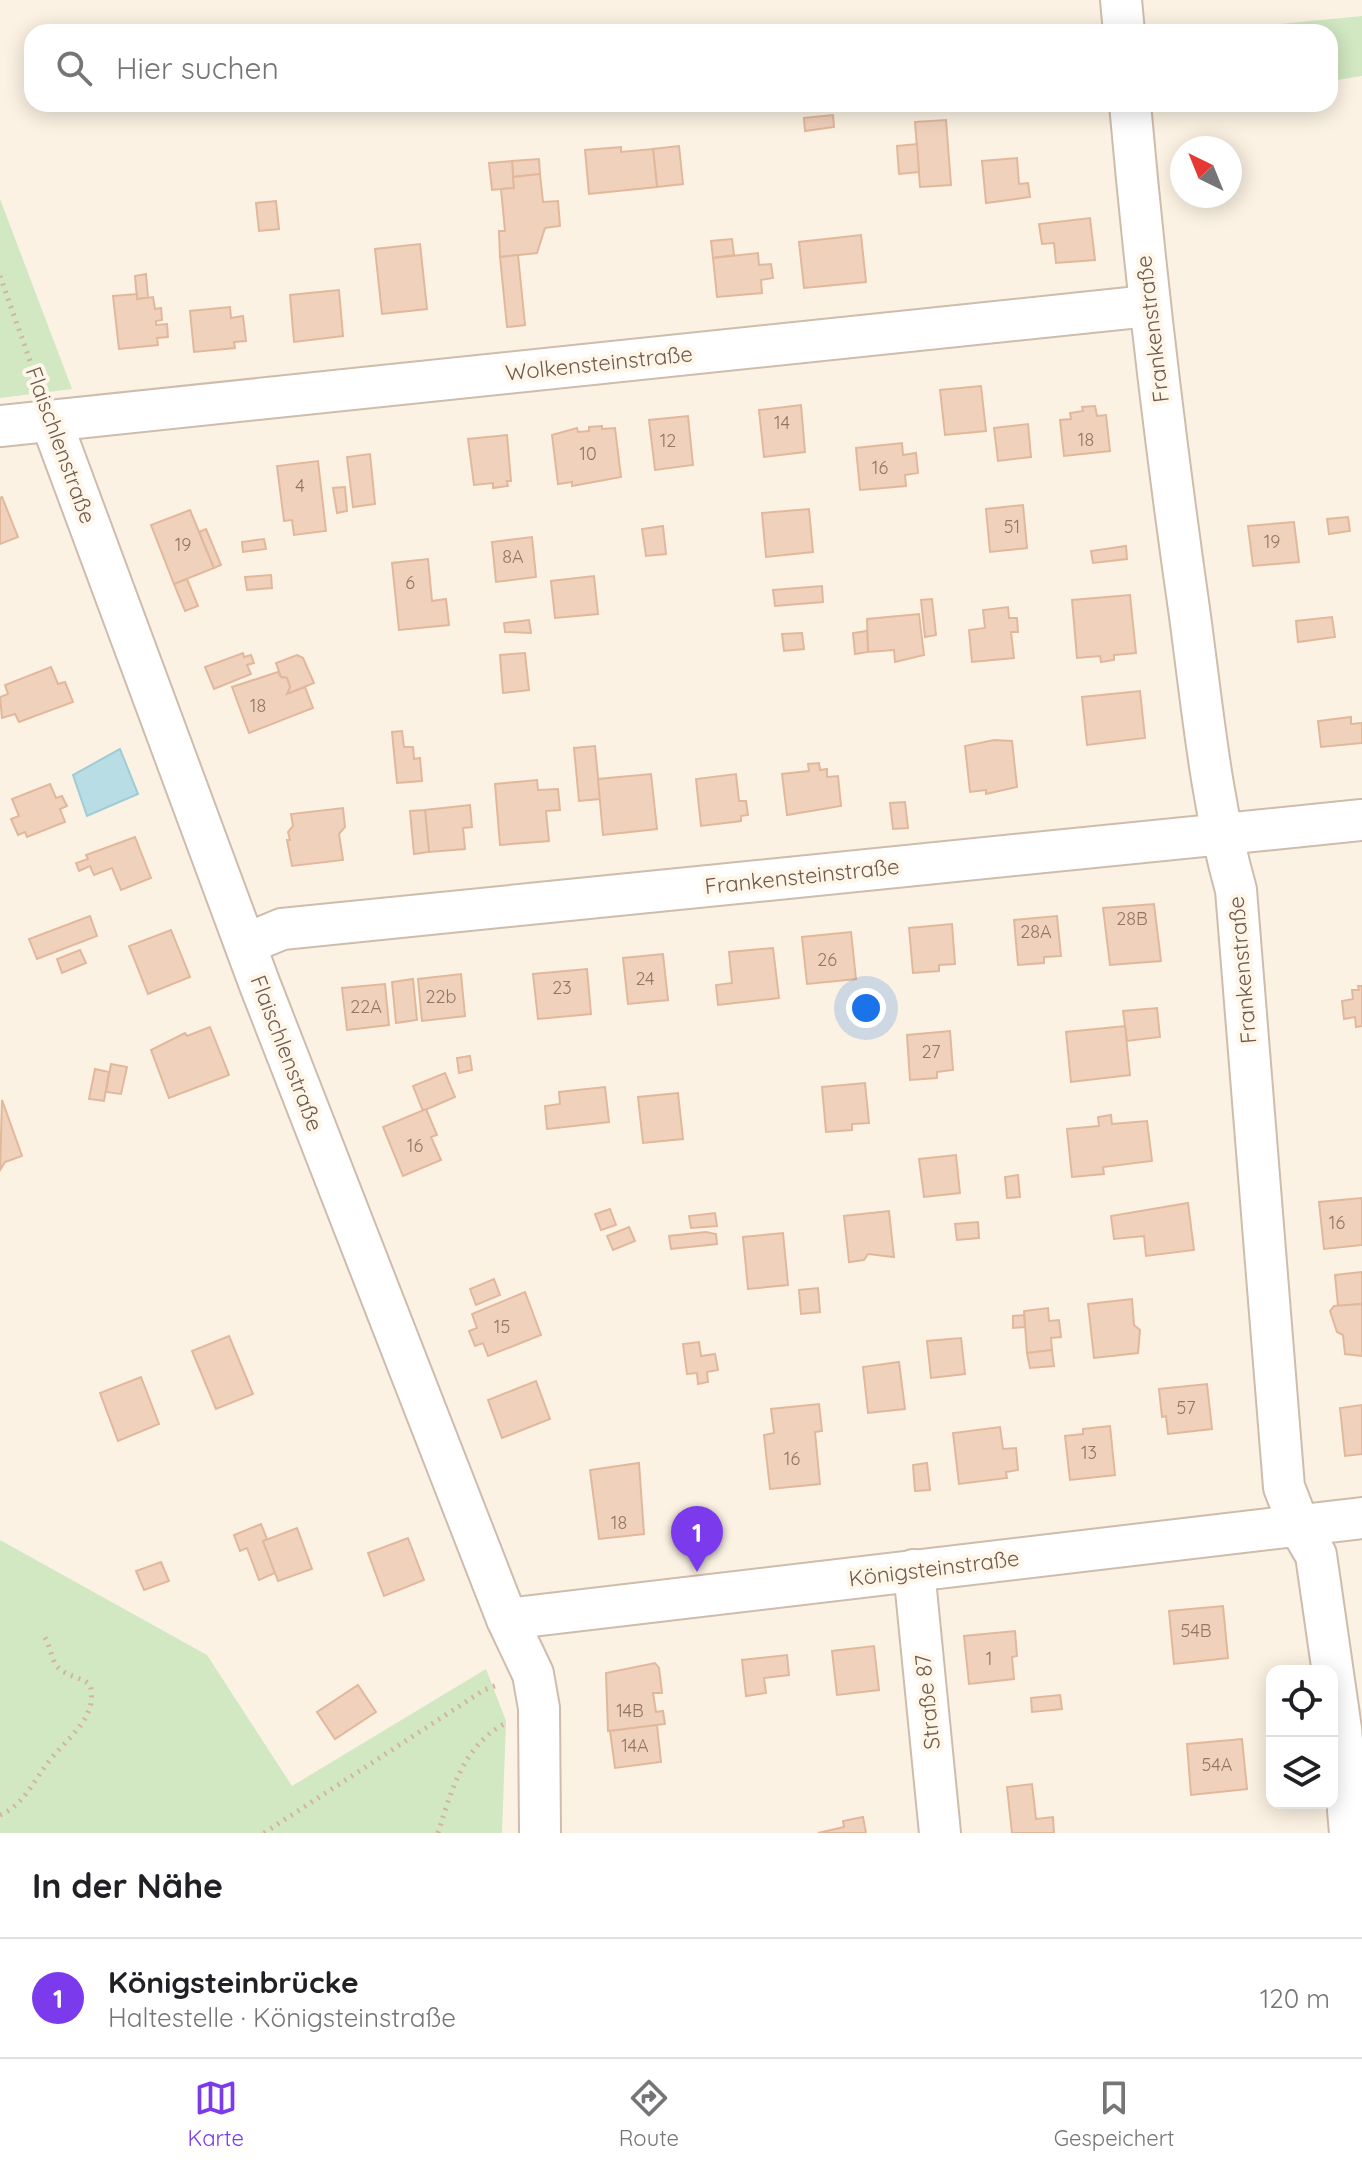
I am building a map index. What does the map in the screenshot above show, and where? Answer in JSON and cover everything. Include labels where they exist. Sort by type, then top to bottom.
[{"type":"street","points":[[1121,0],[1123,24]]},
{"type":"street","name":"Frankenstraße","points":[[1131,112],[1148,306],[1220,834],[1236,890],[1284,1487],[1299,1526],[1316,1555],[1341,1729],[1350,1833]]},
{"type":"street","name":"Wolkensteinstraße","points":[[0,426],[1148,306]]},
{"type":"street","name":"Flaischlenstraße","points":[[51,421],[246,944],[536,1691],[540,1833]]},
{"type":"street","name":"Frankensteinstraße","points":[[246,944],[282,929],[1362,820]]},
{"type":"street","name":"Königsteinstraße","points":[[507,1619],[1362,1518]]},
{"type":"street","name":"Straße 87","points":[[914,1570],[940,1833]]},
{"type":"path","name":"Flaischlenstraße","points":[[0,276],[51,421]]},
{"type":"path","points":[[0,1815],[17,1808],[51,1758],[78,1732],[91,1702],[90,1685],[82,1678],[60,1670],[53,1660],[52,1646],[44,1636]]},
{"type":"path","points":[[264,1833],[484,1690],[536,1691]]},
{"type":"path","points":[[438,1833],[454,1783],[472,1750],[536,1691]]},
{"type":"green space","points":[[1362,16],[1362,76],[1338,80],[1338,24],[1281,24]]},
{"type":"green space","points":[[0,199],[72,389],[0,398]]},
{"type":"green space","points":[[0,1540],[207,1655],[292,1786],[486,1669],[506,1721],[502,1833],[0,1833]]},
{"type":"water","points":[[120,749],[138,794],[87,816],[73,775]]},
{"type":"building","points":[[833,115],[834,127],[805,131],[804,118]]},
{"type":"building","points":[[946,120],[951,185],[920,187],[915,122]]},
{"type":"building","points":[[917,144],[919,172],[899,174],[897,146]]},
{"type":"building","points":[[679,146],[683,184],[657,187],[653,149]]},
{"type":"building","points":[[621,147],[621,152],[653,149],[657,187],[589,194],[585,150]]},
{"type":"building","points":[[1017,158],[1019,184],[1028,183],[1030,197],[986,203],[982,161]]},
{"type":"building","points":[[539,159],[540,174],[513,177],[512,161]]},
{"type":"building","points":[[512,161],[514,188],[492,190],[489,163]]},
{"type":"building","points":[[540,174],[543,202],[558,201],[560,226],[545,228],[537,253],[500,257],[499,231],[505,231],[501,189],[514,188],[513,177]]},
{"type":"building","points":[[276,201],[279,229],[259,231],[256,203]]},
{"type":"building","points":[[1090,218],[1095,260],[1056,263],[1054,243],[1042,244],[1039,224]]},
{"type":"building","points":[[861,235],[866,282],[804,288],[799,242]]},
{"type":"building","points":[[732,239],[734,255],[713,258],[711,241]]},
{"type":"building","points":[[420,244],[427,309],[382,314],[375,249]]},
{"type":"building","points":[[758,253],[759,265],[771,264],[773,278],[761,280],[762,293],[717,297],[713,258]]},
{"type":"building","points":[[518,255],[525,325],[507,327],[500,257]]},
{"type":"building","points":[[146,274],[148,298],[137,299],[135,276]]},
{"type":"building","points":[[339,290],[343,336],[294,342],[290,295]]},
{"type":"building","points":[[137,294],[137,299],[153,297],[155,309],[161,308],[162,320],[156,321],[156,325],[167,324],[168,337],[157,338],[158,345],[119,349],[113,296]]},
{"type":"building","points":[[230,307],[231,318],[243,316],[246,341],[234,342],[235,348],[194,352],[190,311]]},
{"type":"building","points":[[981,386],[986,431],[945,435],[940,390]]},
{"type":"building","points":[[801,405],[805,452],[764,457],[759,410]]},
{"type":"building","points":[[1095,406],[1097,416],[1106,415],[1110,451],[1064,456],[1060,420],[1071,419],[1070,413],[1083,411],[1082,407]]},
{"type":"building","points":[[688,416],[693,465],[655,470],[649,420]]},
{"type":"building","points":[[1028,424],[1031,457],[998,461],[994,428]]},
{"type":"building","points":[[602,426],[602,429],[615,428],[621,477],[572,486],[572,482],[558,484],[552,435],[577,428],[578,432],[589,431],[589,427]]},
{"type":"building","points":[[507,435],[511,481],[507,481],[508,486],[493,488],[493,483],[474,485],[468,439]]},
{"type":"building","points":[[902,443],[903,455],[916,453],[918,473],[905,475],[906,486],[860,490],[856,448]]},
{"type":"building","points":[[370,454],[375,504],[353,507],[347,457]]},
{"type":"building","points":[[318,461],[326,531],[294,535],[292,520],[284,521],[277,466]]},
{"type":"building","points":[[345,487],[347,511],[337,513],[333,488]]},
{"type":"building","points":[[0,498],[18,537],[0,544]]},
{"type":"building","points":[[1023,505],[1027,548],[990,552],[986,509]]},
{"type":"building","points":[[809,509],[813,552],[766,557],[762,513]]},
{"type":"building","points":[[190,510],[214,568],[174,584],[151,525]]},
{"type":"building","points":[[1348,517],[1350,531],[1329,534],[1327,519]]},
{"type":"building","points":[[1294,522],[1299,562],[1253,566],[1248,526]]},
{"type":"building","points":[[663,526],[666,554],[646,556],[642,529]]},
{"type":"building","points":[[206,529],[221,565],[214,568],[199,532]]},
{"type":"building","points":[[532,537],[536,577],[496,582],[492,542]]},
{"type":"building","points":[[264,539],[266,549],[243,552],[242,542]]},
{"type":"building","points":[[1126,546],[1127,559],[1093,563],[1091,551]]},
{"type":"building","points":[[428,559],[432,601],[446,599],[449,625],[399,630],[392,563]]},
{"type":"building","points":[[271,575],[272,588],[247,590],[245,577]]},
{"type":"building","points":[[594,576],[598,614],[555,618],[551,581]]},
{"type":"building","points":[[187,579],[198,606],[185,611],[174,584]]},
{"type":"building","points":[[822,586],[823,602],[775,606],[773,590]]},
{"type":"building","points":[[1130,595],[1136,653],[1114,655],[1114,660],[1101,662],[1100,656],[1077,658],[1072,600]]},
{"type":"building","points":[[932,599],[936,635],[925,637],[921,600]]},
{"type":"building","points":[[1008,607],[1009,618],[1017,618],[1018,632],[1011,632],[1014,658],[972,662],[969,630],[985,628],[983,610]]},
{"type":"building","points":[[919,614],[924,655],[895,662],[894,650],[868,652],[867,619]]},
{"type":"building","points":[[1332,617],[1335,637],[1298,642],[1296,621]]},
{"type":"building","points":[[529,620],[531,633],[505,632],[504,623]]},
{"type":"building","points":[[867,631],[868,652],[855,654],[853,633]]},
{"type":"building","points":[[802,633],[804,649],[784,651],[782,634]]},
{"type":"building","points":[[243,653],[244,657],[251,655],[254,663],[247,665],[251,674],[214,689],[205,667]]},
{"type":"building","points":[[525,653],[529,690],[503,693],[500,655]]},
{"type":"building","points":[[297,655],[303,658],[314,683],[287,694],[290,687],[287,678],[281,677],[276,663]]},
{"type":"building","points":[[51,667],[58,684],[65,682],[73,702],[19,722],[15,714],[2,718],[0,697],[8,694],[5,685]]},
{"type":"building","points":[[278,672],[281,677],[287,678],[290,687],[287,694],[305,687],[313,708],[249,733],[232,687]]},
{"type":"building","points":[[1140,691],[1145,738],[1087,745],[1082,697]]},
{"type":"building","points":[[1351,717],[1351,724],[1362,723],[1362,743],[1321,747],[1318,721]]},
{"type":"building","points":[[402,731],[404,747],[413,747],[414,759],[420,758],[422,781],[397,783],[392,732]]},
{"type":"building","points":[[994,740],[1012,741],[1017,787],[986,794],[986,790],[970,792],[965,746]]},
{"type":"building","points":[[595,746],[600,799],[579,801],[574,748]]},
{"type":"building","points":[[819,763],[820,770],[827,769],[827,777],[838,776],[841,806],[787,815],[782,774],[809,771],[808,764]]},
{"type":"building","points":[[651,774],[657,829],[603,835],[598,779]]},
{"type":"building","points":[[736,774],[739,801],[746,801],[748,815],[741,816],[741,821],[701,826],[696,779]]},
{"type":"building","points":[[537,780],[538,790],[558,789],[560,810],[546,811],[549,841],[500,845],[495,784]]},
{"type":"building","points":[[50,784],[56,798],[62,796],[67,806],[60,809],[65,822],[27,837],[25,832],[18,835],[11,819],[19,816],[12,799]]},
{"type":"building","points":[[905,802],[908,828],[893,829],[890,803]]},
{"type":"building","points":[[470,805],[472,827],[463,828],[465,849],[429,852],[425,810]]},
{"type":"building","points":[[343,808],[345,827],[339,834],[343,860],[292,866],[287,840],[290,840],[288,832],[293,826],[291,814]]},
{"type":"building","points":[[425,810],[429,852],[414,854],[410,811]]},
{"type":"building","points":[[135,837],[151,878],[121,890],[112,868],[94,875],[90,866],[79,871],[76,863],[88,859],[86,855]]},
{"type":"building","points":[[1154,904],[1161,961],[1110,965],[1103,908]]},
{"type":"building","points":[[90,916],[97,936],[37,959],[29,939]]},
{"type":"building","points":[[1057,916],[1061,956],[1044,957],[1044,963],[1018,965],[1014,920]]},
{"type":"building","points":[[952,924],[955,964],[939,965],[939,971],[913,973],[909,928]]},
{"type":"building","points":[[171,930],[190,977],[148,994],[129,946]]},
{"type":"building","points":[[851,932],[856,979],[807,984],[802,937]]},
{"type":"building","points":[[773,948],[779,998],[718,1005],[716,985],[732,983],[729,952]]},
{"type":"building","points":[[80,950],[86,963],[62,973],[57,959]]},
{"type":"building","points":[[663,954],[668,1000],[628,1004],[623,958]]},
{"type":"building","points":[[587,969],[591,1014],[538,1019],[533,974]]},
{"type":"building","points":[[461,974],[465,1016],[422,1021],[418,979]]},
{"type":"building","points":[[413,979],[417,1020],[396,1023],[392,982]]},
{"type":"building","points":[[385,984],[389,1025],[347,1030],[342,988]]},
{"type":"building","points":[[1358,986],[1362,986],[1362,1026],[1356,1027],[1355,1017],[1344,1019],[1342,1001],[1353,999],[1352,990],[1359,990]]},
{"type":"building","points":[[1157,1008],[1160,1037],[1127,1041],[1123,1011]]},
{"type":"building","points":[[1125,1026],[1130,1075],[1071,1082],[1066,1032]]},
{"type":"building","points":[[210,1027],[229,1075],[169,1098],[151,1050],[185,1033],[187,1036]]},
{"type":"building","points":[[950,1031],[953,1070],[937,1072],[937,1078],[910,1080],[907,1035]]},
{"type":"building","points":[[470,1056],[472,1070],[459,1073],[457,1058]]},
{"type":"building","points":[[111,1064],[127,1067],[121,1094],[106,1092]]},
{"type":"building","points":[[95,1069],[109,1072],[104,1101],[89,1099]]},
{"type":"building","points":[[445,1073],[455,1097],[423,1111],[413,1086]]},
{"type":"building","points":[[865,1083],[869,1123],[852,1124],[852,1130],[826,1132],[822,1087]]},
{"type":"building","points":[[605,1087],[609,1122],[547,1129],[545,1106],[560,1104],[559,1092]]},
{"type":"building","points":[[678,1093],[683,1139],[643,1143],[638,1097]]},
{"type":"building","points":[[2,1100],[22,1156],[5,1162],[0,1170]]},
{"type":"building","points":[[426,1109],[437,1135],[431,1137],[441,1160],[403,1176],[383,1127]]},
{"type":"building","points":[[1111,1115],[1112,1124],[1147,1121],[1152,1161],[1103,1167],[1104,1174],[1072,1177],[1067,1129],[1099,1126],[1098,1117]]},
{"type":"building","points":[[956,1155],[960,1193],[924,1197],[919,1159]]},
{"type":"building","points":[[1018,1175],[1020,1197],[1007,1198],[1005,1177]]},
{"type":"building","points":[[1362,1198],[1362,1245],[1324,1249],[1319,1202]]},
{"type":"building","points":[[1188,1203],[1194,1250],[1146,1256],[1144,1236],[1114,1239],[1111,1216]]},
{"type":"building","points":[[610,1209],[616,1225],[601,1230],[595,1214]]},
{"type":"building","points":[[889,1211],[894,1257],[868,1254],[864,1260],[849,1262],[844,1216]]},
{"type":"building","points":[[715,1213],[717,1226],[691,1228],[689,1216]]},
{"type":"building","points":[[978,1222],[979,1238],[957,1240],[955,1224]]},
{"type":"building","points":[[629,1227],[635,1241],[613,1250],[607,1236]]},
{"type":"building","points":[[706,1232],[716,1234],[717,1244],[671,1249],[669,1236]]},
{"type":"building","points":[[783,1233],[788,1285],[748,1289],[743,1237]]},
{"type":"building","points":[[1362,1272],[1362,1304],[1338,1306],[1335,1275]]},
{"type":"building","points":[[494,1279],[500,1295],[476,1305],[470,1289]]},
{"type":"building","points":[[818,1288],[820,1312],[801,1314],[799,1290]]},
{"type":"building","points":[[525,1292],[541,1335],[488,1356],[483,1343],[475,1346],[469,1331],[477,1328],[472,1314]]},
{"type":"building","points":[[1132,1299],[1134,1325],[1140,1330],[1138,1353],[1094,1358],[1088,1304]]},
{"type":"building","points":[[1362,1304],[1362,1356],[1345,1354],[1343,1335],[1337,1332],[1330,1311],[1334,1306]]},
{"type":"building","points":[[1048,1308],[1049,1321],[1059,1320],[1061,1337],[1051,1338],[1052,1350],[1027,1353],[1024,1311]]},
{"type":"building","points":[[1024,1315],[1025,1327],[1013,1328],[1013,1316]]},
{"type":"building","points":[[229,1336],[253,1394],[216,1409],[192,1351]]},
{"type":"building","points":[[961,1338],[965,1374],[931,1378],[927,1341]]},
{"type":"building","points":[[699,1342],[701,1356],[715,1354],[718,1370],[707,1372],[708,1382],[698,1384],[697,1373],[687,1374],[683,1344]]},
{"type":"building","points":[[1052,1350],[1054,1366],[1030,1368],[1027,1353]]},
{"type":"building","points":[[899,1362],[905,1409],[868,1413],[863,1367]]},
{"type":"building","points":[[141,1377],[159,1424],[118,1441],[100,1393]]},
{"type":"building","points":[[536,1381],[550,1419],[502,1438],[488,1400]]},
{"type":"building","points":[[1207,1384],[1212,1429],[1168,1434],[1166,1416],[1162,1417],[1159,1389]]},
{"type":"building","points":[[819,1404],[822,1431],[815,1432],[820,1484],[770,1489],[764,1435],[774,1433],[771,1409]]},
{"type":"building","points":[[1362,1405],[1362,1454],[1345,1456],[1340,1408]]},
{"type":"building","points":[[1110,1426],[1115,1475],[1070,1480],[1065,1436],[1083,1434],[1083,1429]]},
{"type":"building","points":[[1000,1427],[1003,1449],[1016,1448],[1018,1470],[1006,1472],[1007,1478],[959,1484],[953,1433]]},
{"type":"building","points":[[639,1463],[644,1534],[599,1539],[590,1470]]},
{"type":"building","points":[[927,1463],[930,1490],[915,1491],[913,1465]]},
{"type":"building","points":[[261,1524],[267,1539],[263,1541],[275,1573],[259,1580],[247,1548],[240,1551],[234,1535]]},
{"type":"building","points":[[297,1528],[312,1569],[278,1581],[263,1541]]},
{"type":"building","points":[[408,1538],[424,1580],[384,1596],[368,1553]]},
{"type":"building","points":[[161,1562],[169,1581],[144,1590],[136,1571]]},
{"type":"building","points":[[1223,1606],[1228,1658],[1174,1664],[1169,1611]]},
{"type":"building","points":[[1015,1631],[1017,1656],[1012,1657],[1014,1679],[969,1684],[964,1636]]},
{"type":"building","points":[[874,1646],[879,1690],[837,1695],[832,1651]]},
{"type":"building","points":[[787,1655],[789,1675],[764,1678],[766,1693],[746,1696],[742,1660]]},
{"type":"building","points":[[655,1663],[659,1668],[662,1693],[653,1693],[656,1712],[663,1711],[665,1724],[608,1731],[606,1673]]},
{"type":"building","points":[[358,1685],[376,1712],[335,1739],[317,1712]]},
{"type":"building","points":[[1060,1695],[1062,1709],[1032,1712],[1031,1698]]},
{"type":"building","points":[[657,1725],[661,1762],[615,1768],[610,1731]]},
{"type":"building","points":[[1242,1739],[1247,1789],[1191,1795],[1187,1744]]},
{"type":"building","points":[[1032,1784],[1036,1819],[1053,1817],[1054,1833],[1012,1833],[1007,1787]]},
{"type":"building","points":[[863,1817],[866,1833],[818,1833],[844,1827],[843,1821]]},
{"type":"place","name":"Königsteinbrücke","points":[[697,1572]]}]
